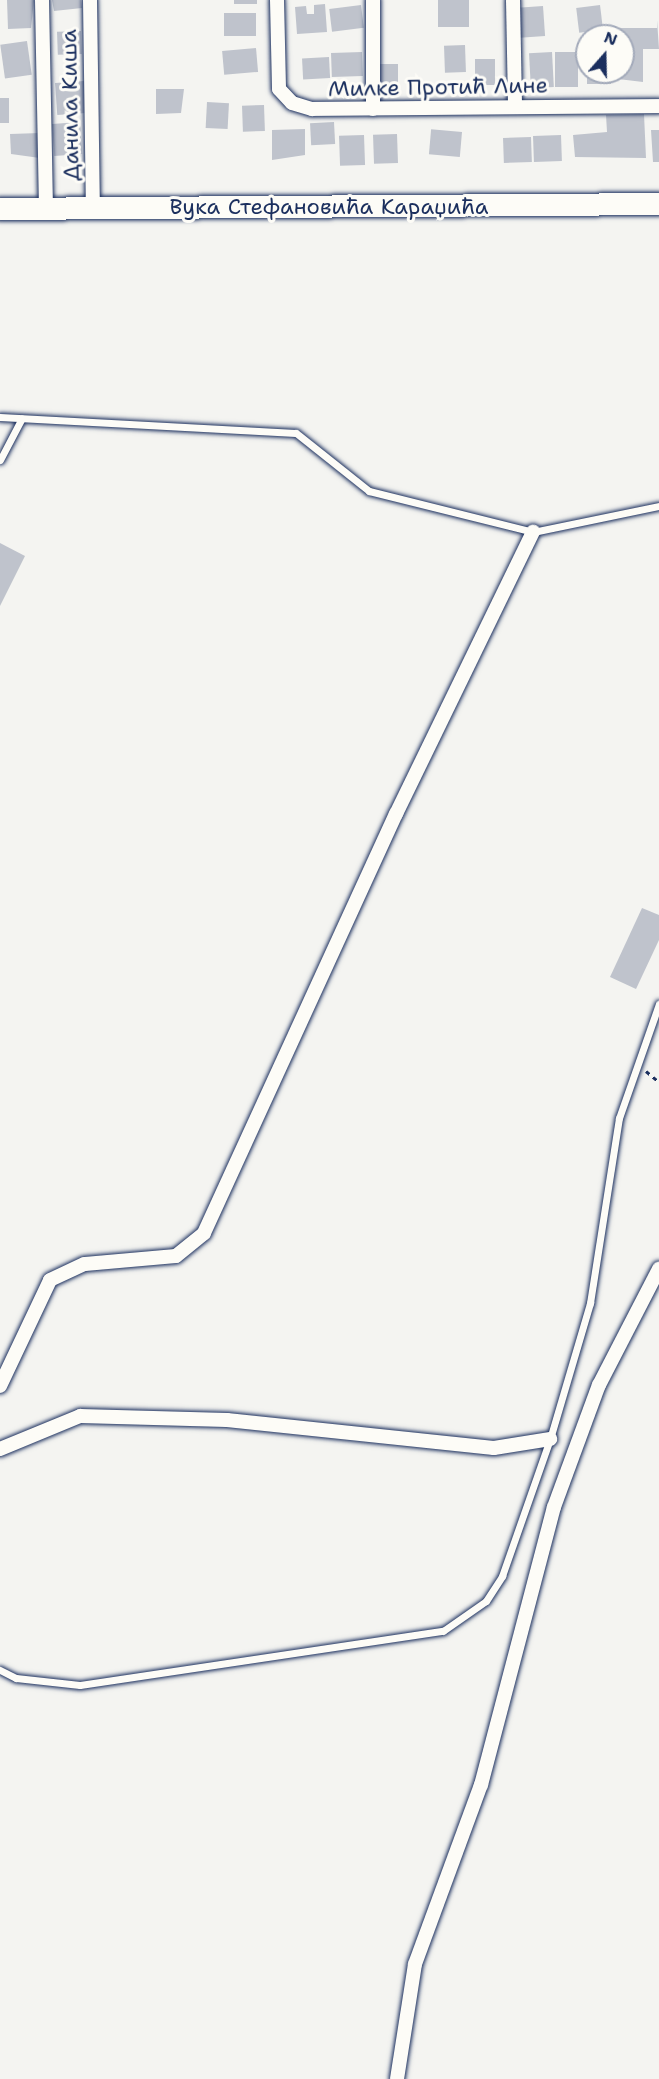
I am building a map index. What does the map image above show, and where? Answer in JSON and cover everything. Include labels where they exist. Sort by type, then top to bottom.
[{"type":"main road","name":"Вука Стефановића Караџића","points":[[0,210],[659,204]]},
{"type":"street","points":[[42,0],[46,209]]},
{"type":"street","name":"Данила Киша","points":[[90,0],[93,209]]},
{"type":"street","name":"Милке Протић Лине","points":[[277,0],[279,89],[292,103],[312,110],[659,106]]},
{"type":"street","points":[[373,0],[373,109]]},
{"type":"street","points":[[513,0],[515,107]]},
{"type":"street","points":[[0,1386],[50,1280],[85,1264],[176,1256],[204,1233],[396,814],[533,532]]},
{"type":"street","points":[[397,2079],[415,1964],[481,1785],[554,1507],[596,1394],[659,1269]]},
{"type":"street","points":[[0,1449],[80,1416],[226,1420],[494,1448],[550,1439]]},
{"type":"lane","points":[[0,417],[296,433],[369,491],[533,532],[659,506]]},
{"type":"lane","points":[[0,460],[22,418]]},
{"type":"lane","points":[[0,1670],[16,1678],[80,1685],[443,1631],[486,1601],[502,1576],[550,1439],[590,1303],[619,1119],[659,1004]]},
{"type":"path","points":[[638,1064],[659,1082]]},
{"type":"building","points":[[7,0],[34,0],[31,28],[8,29]]},
{"type":"building","points":[[52,0],[81,0],[82,8],[54,11]]},
{"type":"building","points":[[234,0],[257,0],[257,4],[234,4]]},
{"type":"building","points":[[438,0],[469,0],[469,27],[438,27]]},
{"type":"building","points":[[325,4],[327,32],[297,34],[295,7],[306,6],[307,14],[314,14],[314,5]]},
{"type":"building","points":[[361,5],[364,28],[332,32],[329,9]]},
{"type":"building","points":[[600,5],[602,24],[578,24],[576,8]]},
{"type":"building","points":[[543,6],[545,36],[520,38],[518,8]]},
{"type":"building","points":[[224,13],[256,13],[256,36],[224,36]]},
{"type":"building","points":[[657,20],[659,49],[643,49],[643,82],[635,81],[635,28],[657,28]]},
{"type":"building","points":[[81,31],[82,54],[58,55],[57,32]]},
{"type":"building","points":[[27,41],[32,75],[5,78],[0,45]]},
{"type":"building","points":[[465,45],[466,72],[445,73],[444,46]]},
{"type":"building","points":[[256,48],[258,72],[224,75],[222,51]]},
{"type":"building","points":[[362,52],[363,76],[332,77],[331,53]]},
{"type":"building","points":[[552,52],[554,87],[531,88],[529,53]]},
{"type":"building","points":[[555,52],[575,52],[575,84],[578,84],[578,87],[555,87]]},
{"type":"building","points":[[329,57],[330,78],[303,79],[302,58]]},
{"type":"building","points":[[475,59],[495,59],[495,85],[475,85]]},
{"type":"building","points":[[378,64],[398,64],[398,92],[378,92]]},
{"type":"building","points":[[84,81],[86,113],[57,115],[55,83]]},
{"type":"building","points":[[156,89],[184,89],[181,113],[156,114]]},
{"type":"building","points":[[0,98],[9,98],[9,123],[0,123]]},
{"type":"building","points":[[207,102],[229,103],[228,129],[206,128]]},
{"type":"building","points":[[264,105],[265,131],[243,132],[242,106]]},
{"type":"building","points":[[644,114],[646,158],[575,157],[573,135],[607,132],[606,115]]},
{"type":"building","points":[[80,122],[82,154],[54,156],[52,124]]},
{"type":"building","points":[[334,122],[335,144],[311,145],[310,123]]},
{"type":"building","points":[[305,129],[305,155],[272,160],[272,130]]},
{"type":"building","points":[[431,129],[462,132],[460,157],[429,154]]},
{"type":"building","points":[[651,130],[659,130],[659,162],[653,162]]},
{"type":"building","points":[[40,133],[40,158],[11,154],[10,134]]},
{"type":"building","points":[[397,134],[398,163],[374,164],[373,135]]},
{"type":"building","points":[[364,135],[365,165],[340,166],[339,136]]},
{"type":"building","points":[[561,135],[562,161],[534,162],[533,136]]},
{"type":"building","points":[[531,137],[532,162],[504,163],[503,138]]},
{"type":"building","points":[[0,543],[25,556],[0,606]]},
{"type":"building","points":[[642,908],[659,915],[659,940],[636,989],[610,977]]}]
